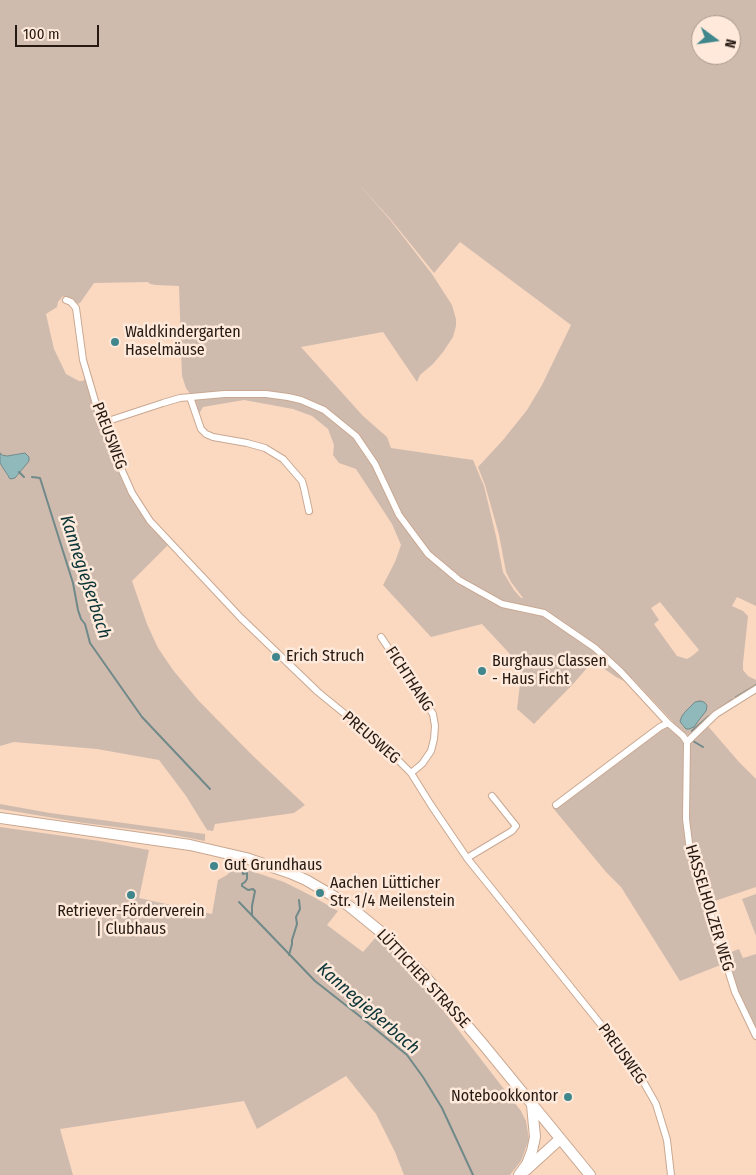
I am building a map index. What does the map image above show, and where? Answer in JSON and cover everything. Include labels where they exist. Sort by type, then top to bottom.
[{"type":"main road","name":"LÜTTICHER STRASSE","points":[[0,818],[174,843],[259,861],[306,880],[349,906],[402,951],[423,974],[590,1175]]},
{"type":"main road","points":[[520,1175],[527,1164],[535,1137],[532,1104]]},
{"type":"main road","points":[[520,1175],[560,1139]]},
{"type":"street","name":"PREUSWEG","points":[[66,300],[71,302],[76,308],[83,360],[102,423],[132,493],[150,521],[241,618],[318,692],[383,745],[410,774],[468,858],[635,1067],[656,1104],[666,1140],[672,1175]]},
{"type":"street","points":[[102,423],[190,396],[266,394],[300,400],[324,410],[356,436],[375,464],[399,515],[428,554],[459,580],[502,604],[544,613],[595,648],[629,680],[687,742],[716,714],[756,688]]},
{"type":"street","points":[[190,396],[201,429],[206,434],[265,448],[283,459],[302,481],[309,511]]},
{"type":"street","name":"FICHTHANG","points":[[381,637],[433,714],[435,726],[431,751],[422,764],[410,774]]},
{"type":"street","points":[[556,805],[668,723]]},
{"type":"street","name":"HASSELHOLZER WEG","points":[[687,742],[686,820],[690,850],[735,992],[756,1036]]},
{"type":"street","points":[[468,858],[512,831],[516,826],[492,796]]},
{"type":"shaded area","points":[[0,0],[756,0],[756,606],[737,597],[732,606],[743,611],[748,616],[743,670],[748,676],[756,680],[756,686],[694,732],[688,735],[684,734],[632,678],[626,682],[593,661],[534,724],[517,709],[522,667],[482,624],[431,637],[383,585],[395,562],[401,545],[392,524],[356,469],[339,463],[333,455],[334,445],[328,429],[312,416],[293,409],[244,400],[203,407],[199,414],[182,376],[179,286],[156,285],[148,282],[94,283],[80,303],[77,304],[63,296],[58,302],[57,307],[46,314],[54,349],[66,374],[79,381],[83,381],[85,378],[106,444],[133,500],[169,544],[132,581],[147,624],[158,648],[173,670],[198,700],[305,805],[294,813],[215,824],[213,831],[207,830],[186,796],[159,760],[97,749],[14,742],[0,746],[0,463],[8,477],[15,478],[27,463],[25,453],[2,455],[0,453]],"holes":[[[358,183],[392,221],[434,273],[460,242],[571,325],[542,385],[527,410],[478,467],[485,485],[499,535],[506,572],[523,598],[514,590],[503,572],[484,486],[473,460],[391,448],[387,437],[363,416],[301,347],[383,332],[417,382],[420,375],[433,364],[453,337],[456,319],[452,305],[432,274],[391,221]],[[377,462],[402,513],[429,553],[460,578],[426,556],[373,464]],[[660,602],[699,650],[687,659],[677,656],[654,624],[659,620],[651,608]],[[695,702],[703,715],[689,729],[681,723],[685,712]]]},
{"type":"shaded area","points":[[667,725],[685,744],[684,827],[723,964],[680,981],[621,887],[606,872],[553,808]]},
{"type":"shaded area","points":[[707,725],[756,779],[756,887],[709,903],[696,865],[688,824],[690,742]]},
{"type":"shaded area","points":[[0,804],[50,813],[205,834],[205,841],[0,809]]},
{"type":"shaded area","points":[[0,827],[149,850],[139,898],[212,914],[218,880],[227,875],[235,866],[284,882],[338,911],[327,925],[363,952],[376,937],[400,960],[432,996],[521,1111],[526,1121],[529,1139],[521,1161],[510,1175],[404,1175],[376,1114],[346,1076],[257,1129],[244,1101],[60,1129],[73,1175],[0,1175]]},
{"type":"shaded area","points":[[756,894],[756,936],[742,899]]},
{"type":"shaded area","points":[[739,949],[743,958],[756,954],[756,1031],[738,993],[726,954]]},
{"type":"water","points":[[0,453],[7,456],[25,453],[29,457],[29,461],[15,478],[10,479],[0,463]]},
{"type":"water","points":[[700,701],[706,704],[706,711],[694,727],[686,729],[680,721],[682,716],[695,702]]},
{"type":"waterway","points":[[19,472],[24,477]]},
{"type":"waterway","name":"Kannegießerbach","points":[[32,477],[40,478],[73,583],[78,610],[85,624],[90,643],[142,717],[210,789]]},
{"type":"waterway","points":[[736,697],[756,685]]},
{"type":"waterway","points":[[719,709],[732,700]]},
{"type":"waterway","points":[[692,731],[709,716]]},
{"type":"waterway","points":[[693,741],[703,747]]},
{"type":"waterway","points":[[244,867],[242,871],[243,874],[247,873],[247,879],[242,886],[248,890],[253,889],[255,891],[252,915]]},
{"type":"waterway","points":[[289,955],[297,924],[296,917],[300,909],[299,900]]},
{"type":"waterway","name":"Kannegießerbach","points":[[239,902],[315,981],[407,1055],[442,1108],[473,1175]]},
{"type":"place","name":"Waldkindergarten Haselmäuse","points":[[115,342]]},
{"type":"place","name":"Erich Struch","points":[[276,657]]},
{"type":"place","name":"Burghaus Classen - Haus Ficht","points":[[482,671]]},
{"type":"place","name":"Gut Grundhaus","points":[[214,866]]},
{"type":"place","name":"Aachen Lütticher Str. 1/4 Meilenstein","points":[[320,893]]},
{"type":"place","name":"Retriever-Förderverein | Clubhaus","points":[[131,895]]},
{"type":"place","name":"Notebookkontor","points":[[568,1097]]}]
